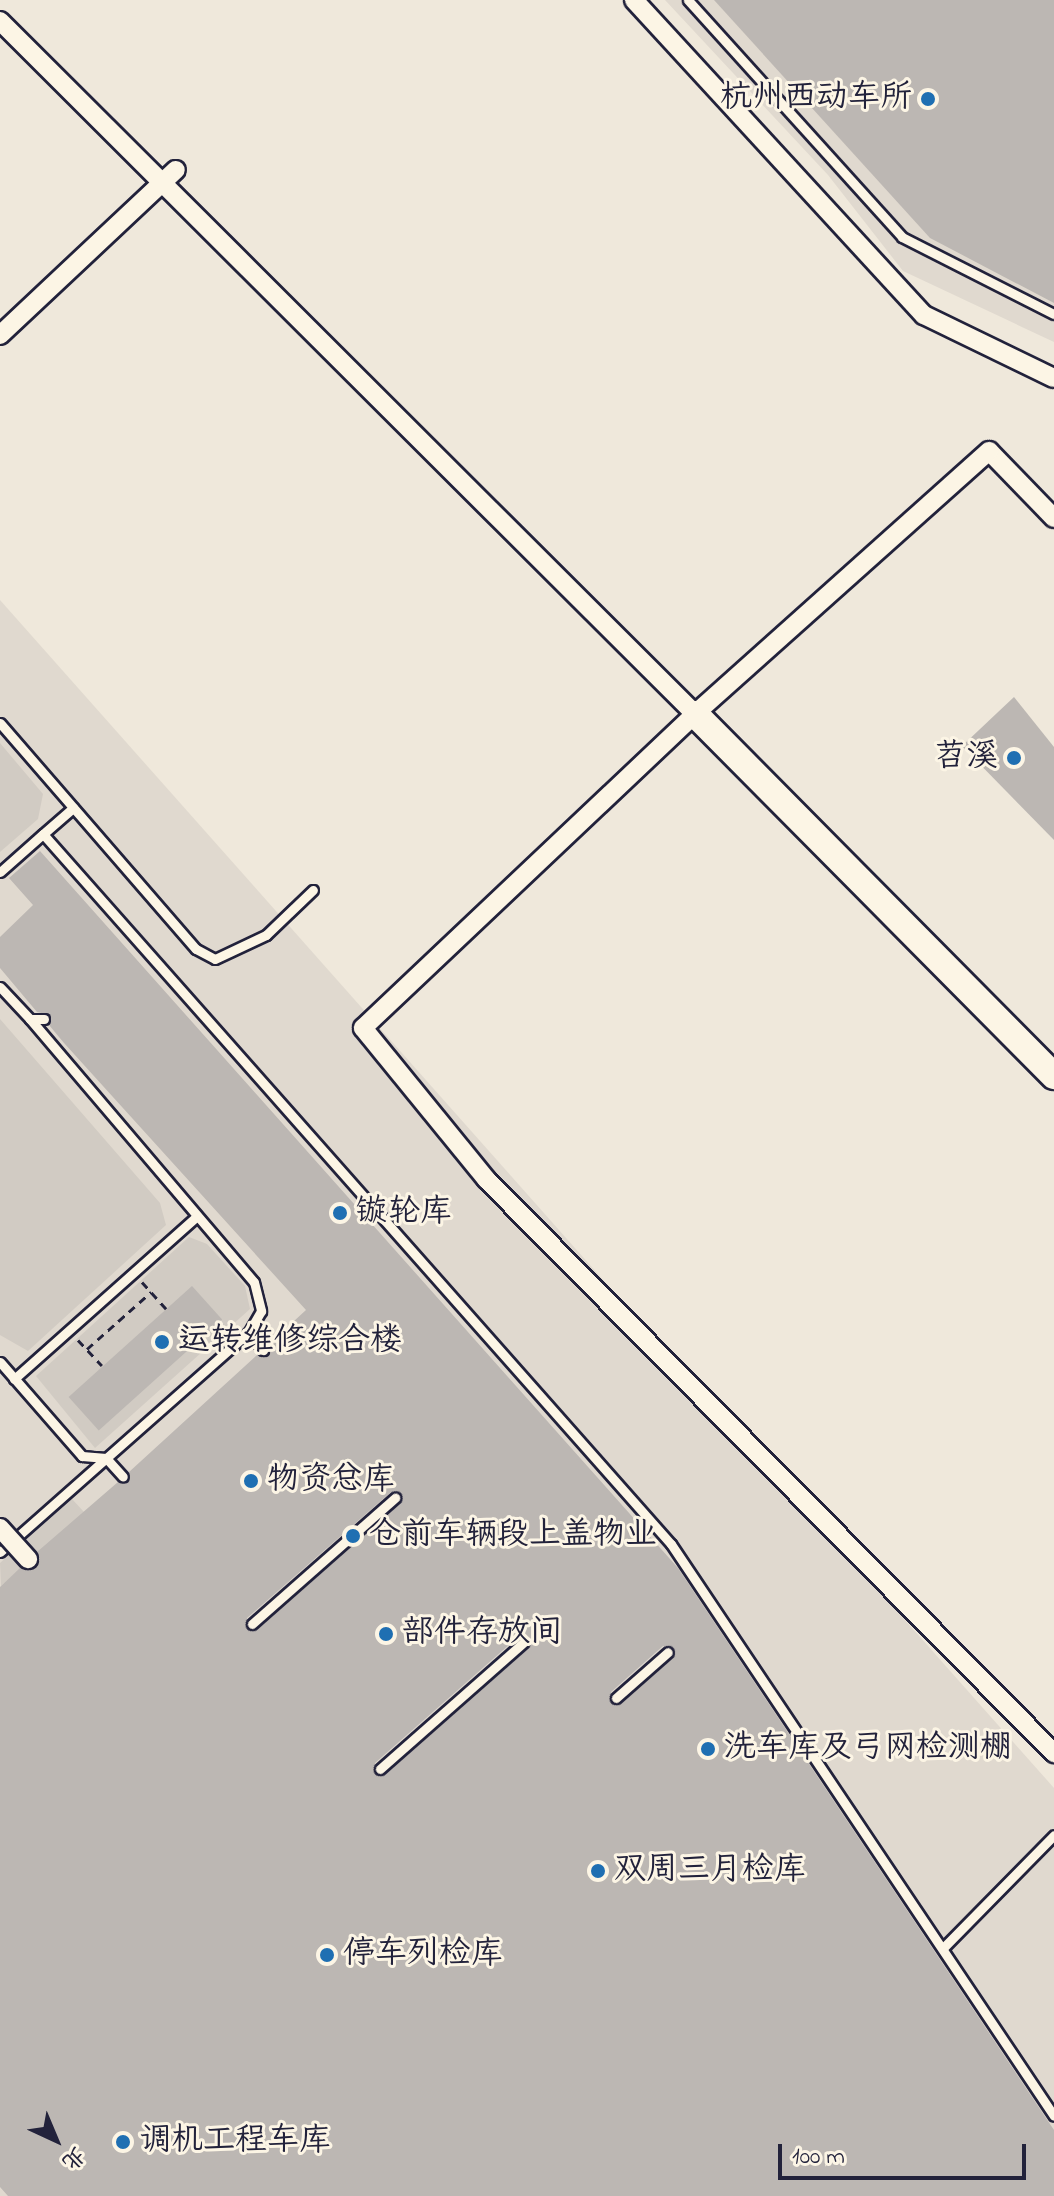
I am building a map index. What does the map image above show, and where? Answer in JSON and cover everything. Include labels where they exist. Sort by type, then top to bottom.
[{"type":"street","points":[[634,0],[924,315],[1054,378]]},
{"type":"street","points":[[0,21],[187,212],[695,714],[1054,1076]]},
{"type":"street","points":[[0,335],[163,187],[176,170]]},
{"type":"street","points":[[1054,518],[989,451],[695,714],[363,1028],[486,1179],[1054,1753]]},
{"type":"street","points":[[0,1528],[28,1559]]},
{"type":"lane","points":[[688,0],[902,237],[1054,314]]},
{"type":"lane","points":[[0,723],[196,949],[215,959],[266,935],[313,890]]},
{"type":"lane","points":[[0,872],[73,808]]},
{"type":"lane","points":[[43,834],[671,1544],[1054,2116]]},
{"type":"lane","points":[[0,987],[254,1282],[261,1311],[249,1332],[0,1552]]},
{"type":"lane","points":[[30,1019],[44,1019]]},
{"type":"lane","points":[[14,1379],[197,1216]]},
{"type":"lane","points":[[249,1332],[263,1350]]},
{"type":"lane","points":[[0,1362],[82,1456],[106,1458],[123,1477]]},
{"type":"lane","points":[[252,1624],[395,1498]]},
{"type":"lane","points":[[380,1769],[523,1643]]},
{"type":"lane","points":[[616,1698],[668,1652]]},
{"type":"lane","points":[[943,1948],[1054,1835]]},
{"type":"path","points":[[133,1273],[166,1309]]},
{"type":"path","points":[[87,1349],[151,1292]]},
{"type":"path","points":[[69,1330],[102,1366]]},
{"type":"shaded area","name":"杭州西动车所","points":[[665,0],[1054,0],[1054,342],[903,271],[828,175]]},
{"type":"shaded area","name":"仓前车辆段上盖物业","points":[[0,600],[1054,1788],[1054,2196],[0,2196]]},
{"type":"shaded area","points":[[0,743],[43,794],[38,819],[0,852]]},
{"type":"shaded area","points":[[0,1019],[160,1203],[166,1225],[28,1351],[0,1335]]},
{"type":"shaded area","points":[[189,1237],[207,1244],[245,1286],[250,1309],[95,1448],[36,1376]]},
{"type":"shaded area","points":[[72,1499],[84,1512],[1,1586],[0,1563]]},
{"type":"building","name":"杭州西动车所","points":[[714,0],[1054,0],[1054,303],[930,238]]},
{"type":"building","name":"苕溪","points":[[1014,697],[1054,747],[1054,840],[962,746]]},
{"type":"building","name":"仓前车辆段上盖物业","points":[[40,851],[678,1568],[1054,2130],[1054,2196],[8,2196],[0,2187],[0,1587],[20,1568],[37,1567],[37,1552],[118,1482],[129,1482],[129,1472],[257,1355],[268,1355],[268,1345],[306,1310],[64,1043],[49,1025],[50,1015],[37,1012],[0,968],[0,937],[33,905],[9,878]],"holes":[[[391,1492],[401,1494],[400,1504],[257,1630],[247,1629],[247,1618]],[[518,1637],[528,1638],[528,1649],[385,1775],[375,1774],[375,1763]],[[663,1646],[674,1648],[673,1658],[621,1704],[611,1703],[611,1692]]]},
{"type":"building","name":"运转维修综合楼","points":[[192,1286],[222,1319],[99,1431],[69,1397]]},
{"type":"place","name":"杭州西动车所","points":[[928,99]]},
{"type":"place","name":"苕溪","points":[[1014,758]]},
{"type":"place","name":"镟轮库","points":[[340,1213]]},
{"type":"place","name":"运转维修综合楼","points":[[162,1342]]},
{"type":"place","name":"物资总库","points":[[251,1481]]},
{"type":"place","name":"仓前车辆段上盖物业","points":[[353,1536]]},
{"type":"place","name":"部件存放间","points":[[386,1634]]},
{"type":"place","name":"洗车库及弓网检测棚","points":[[708,1749]]},
{"type":"place","name":"双周三月检库","points":[[598,1871]]},
{"type":"place","name":"停车列检库","points":[[327,1955]]},
{"type":"place","name":"调机工程车库","points":[[123,2142]]}]
